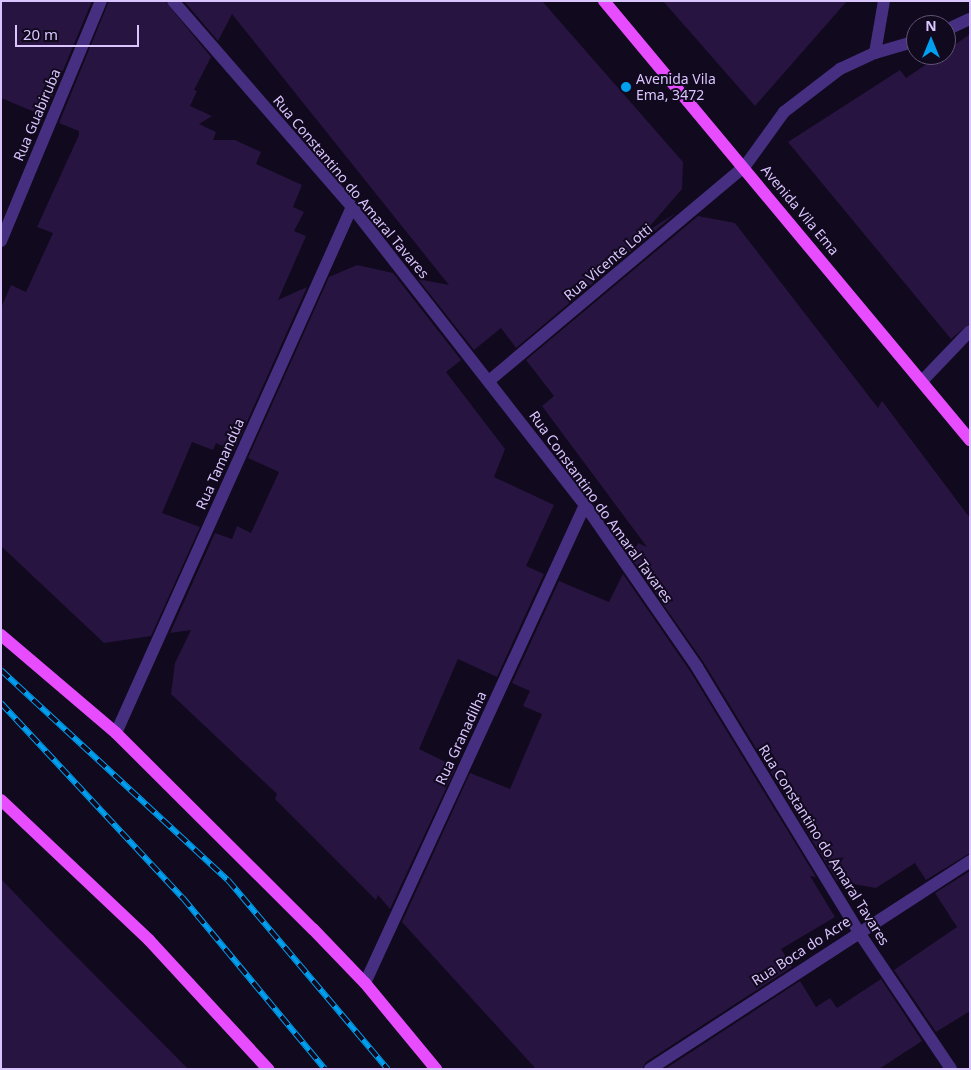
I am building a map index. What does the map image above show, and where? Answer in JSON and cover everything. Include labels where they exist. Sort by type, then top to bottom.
[{"type":"main road","name":"Avenida Vila Ema","points":[[604,1],[745,166],[923,380],[970,440]]},
{"type":"main road","points":[[1,635],[116,733],[365,983],[436,1069]]},
{"type":"main road","points":[[1,800],[149,940],[268,1069]]},
{"type":"street","name":"Rua Guabiruba","points":[[1,241],[101,1]]},
{"type":"street","name":"Rua Constantino do Amaral Tavares","points":[[173,1],[352,208],[490,380],[585,505],[697,668],[858,931],[951,1069]]},
{"type":"street","points":[[875,53],[884,1]]},
{"type":"street","points":[[956,25],[970,18]]},
{"type":"street","name":"Rua Vicente Lotti","points":[[490,380],[745,166],[784,112],[840,70],[875,53],[906,44]]},
{"type":"street","name":"Rua Tamandúa","points":[[116,733],[352,208]]},
{"type":"street","points":[[923,380],[970,331]]},
{"type":"street","name":"Rua Granadilha","points":[[365,983],[585,505]]},
{"type":"street","name":"Rua Boca do Acre","points":[[650,1069],[858,931],[970,861]]},
{"type":"building","points":[[1,1],[92,1],[44,116],[1,98]]},
{"type":"building","points":[[109,1],[165,1],[211,57],[194,90],[197,91],[190,106],[212,116],[199,124],[216,132],[213,140],[235,140],[261,152],[256,164],[302,185],[293,207],[304,212],[294,231],[306,236],[278,300],[307,287],[234,451],[216,443],[213,450],[192,442],[162,513],[200,527],[151,636],[104,643],[1,546],[1,308],[11,285],[26,292],[53,233],[37,227],[79,135],[79,131],[59,123]]},
{"type":"building","points":[[184,1],[542,1],[683,162],[682,189],[643,234],[676,213],[516,348],[501,328],[474,350],[418,279],[449,285],[232,14],[218,41]]},
{"type":"building","points":[[663,1],[847,1],[755,106]]},
{"type":"building","points":[[970,34],[970,323],[951,339],[788,142],[900,70],[906,78],[925,65],[956,65],[956,44]]},
{"type":"building","points":[[698,216],[735,223],[878,408],[882,401],[970,518],[970,853],[926,880],[915,863],[876,888],[837,881],[704,663],[631,558],[638,543],[647,547],[542,406],[554,396],[526,360]]},
{"type":"building","points":[[357,265],[393,273],[461,360],[446,372],[505,449],[494,477],[554,505],[526,566],[544,574],[497,677],[458,659],[419,749],[456,767],[390,909],[378,895],[376,900],[275,799],[277,794],[171,694],[175,663],[191,630],[170,633],[215,533],[232,539],[237,526],[251,533],[279,472],[248,458],[329,277]]},
{"type":"building","points":[[623,574],[690,671],[816,877],[810,876],[835,917],[781,949],[792,967],[646,1062],[642,1069],[536,1069],[402,922],[470,773],[510,789],[542,714],[523,706],[530,691],[512,683],[559,581],[609,602]]},
{"type":"building","points":[[970,871],[970,1011],[936,1032],[894,970],[957,927],[935,893]]},
{"type":"building","points":[[1,879],[48,928],[188,1069],[1,1069]]},
{"type":"building","points":[[881,979],[922,1041],[879,1069],[665,1069],[800,981],[816,1007],[830,998],[837,1008]]},
{"type":"railway","points":[[1,670],[228,880],[388,1069]]},
{"type":"railway","points":[[1,703],[183,898],[325,1069]]},
{"type":"place","name":"Avenida Vila Ema, 3472","points":[[626,87]]}]
